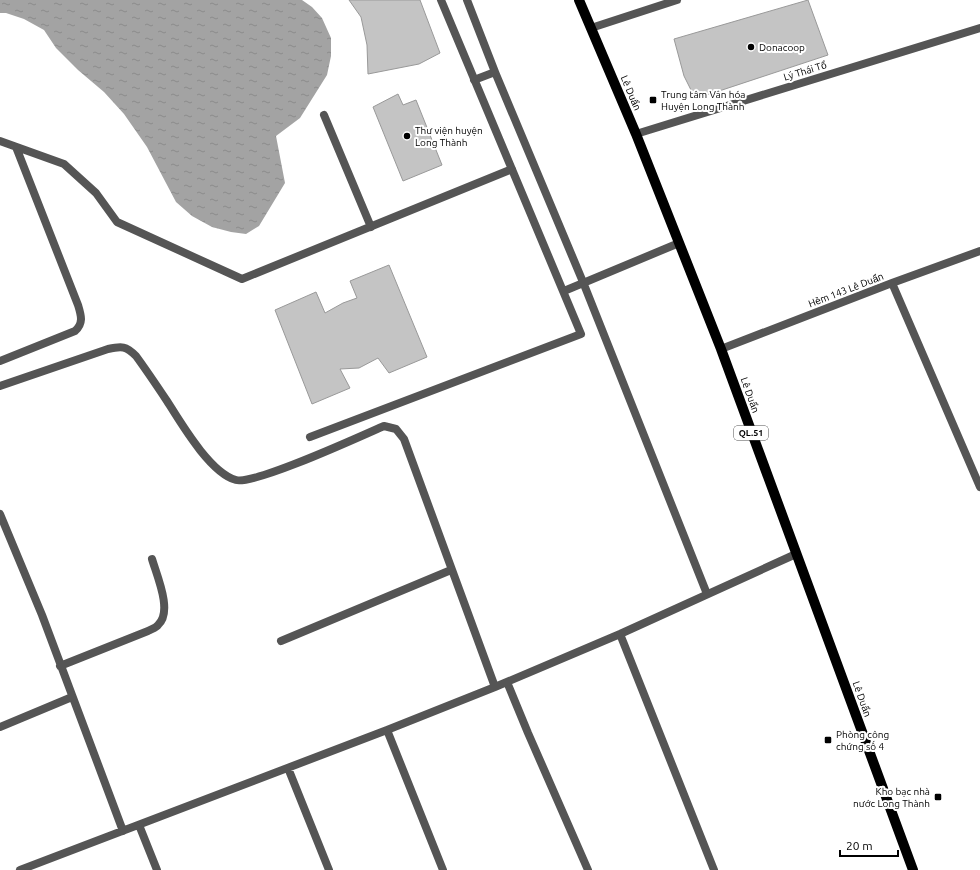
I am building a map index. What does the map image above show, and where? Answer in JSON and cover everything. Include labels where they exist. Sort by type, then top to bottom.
[{"type":"main road","name":"Lê Duẩn","points":[[579,0],[636,134],[721,349],[913,870]]},
{"type":"street","points":[[310,437],[581,334],[441,0]]},
{"type":"street","points":[[467,0],[495,72],[583,282],[707,594]]},
{"type":"street","points":[[591,28],[677,0]]},
{"type":"street","name":"Lý Thái Tổ","points":[[636,134],[980,28]]},
{"type":"street","points":[[474,80],[495,72]]},
{"type":"street","points":[[324,115],[371,227]]},
{"type":"street","points":[[0,141],[64,164],[96,193],[117,222],[242,279],[512,169]]},
{"type":"street","points":[[0,361],[75,331],[80,327],[82,320],[78,305],[16,147]]},
{"type":"street","points":[[564,291],[679,243]]},
{"type":"street","name":"Hẻm 143 Lê Duẩn","points":[[721,349],[892,283],[980,251]]},
{"type":"street","points":[[892,283],[980,487]]},
{"type":"street","points":[[0,386],[108,349],[120,346],[129,349],[136,356],[206,458],[224,475],[237,481],[255,478],[291,465],[384,426],[396,429],[404,439],[495,687]]},
{"type":"street","points":[[0,514],[42,615],[123,831]]},
{"type":"street","points":[[20,870],[388,730],[495,687],[620,634],[796,554]]},
{"type":"street","points":[[60,666],[148,631],[158,625],[163,618],[165,606],[152,559]]},
{"type":"street","points":[[281,641],[451,570]]},
{"type":"street","points":[[620,634],[714,870]]},
{"type":"street","points":[[507,682],[588,870]]},
{"type":"street","points":[[0,727],[72,697]]},
{"type":"street","points":[[388,730],[443,870]]},
{"type":"street","points":[[288,768],[329,870]]},
{"type":"street","points":[[140,825],[157,870]]},
{"type":"water","points":[[0,0],[302,0],[312,7],[322,18],[331,38],[331,56],[327,75],[300,118],[276,136],[285,183],[259,226],[246,234],[231,232],[212,227],[192,216],[176,202],[147,147],[124,114],[104,92],[78,70],[56,48],[44,30],[24,19],[6,13],[0,13]]},
{"type":"building","points":[[349,0],[420,0],[440,53],[419,64],[368,74],[367,45],[361,17]]},
{"type":"building","name":"Donacoop","points":[[808,0],[828,55],[707,95],[691,90],[684,76],[674,39]]},
{"type":"building","name":"Thư viện huyện Long Thành","points":[[398,94],[403,105],[416,100],[442,165],[403,181],[373,107]]},
{"type":"building","points":[[389,265],[427,357],[389,373],[378,358],[359,368],[340,369],[350,388],[312,404],[275,310],[316,292],[325,313],[343,303],[357,298],[350,281]]},
{"type":"place","name":"Donacoop","points":[[751,47]]},
{"type":"place","name":"Trung tâm Văn hóa Huyện Long Thành","points":[[653,100]]},
{"type":"place","name":"Thư viện huyện Long Thành","points":[[407,136]]},
{"type":"place","name":"Phòng công chứng số 4","points":[[828,740]]},
{"type":"place","name":"Kho bạc nhà nước Long Thành","points":[[938,797]]}]
